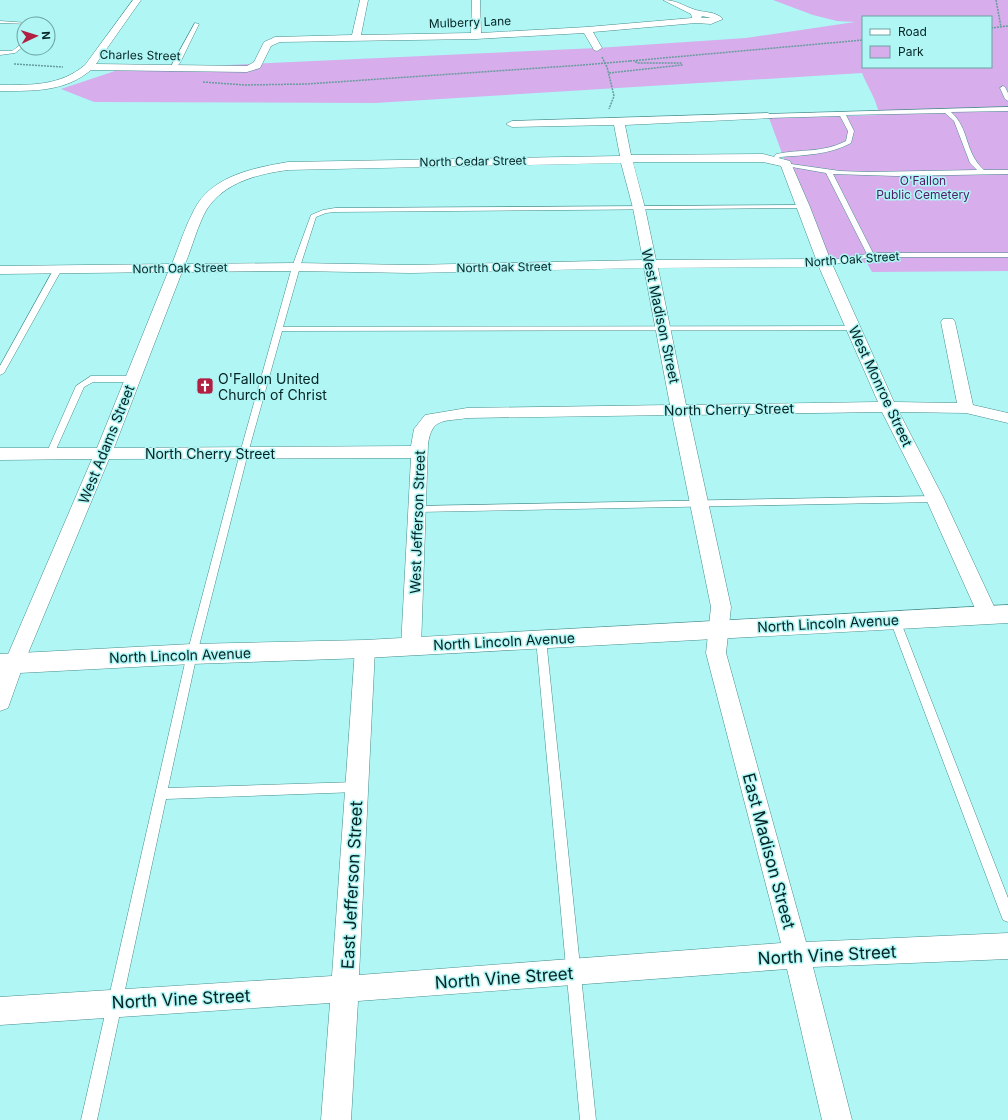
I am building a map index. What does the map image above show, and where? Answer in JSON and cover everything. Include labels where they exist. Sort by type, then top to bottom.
[{"type":"main road","name":"North Lincoln Avenue","points":[[7,664],[192,654],[411,647],[718,629],[998,615]]},
{"type":"street","points":[[89,67],[137,0]]},
{"type":"street","points":[[356,38],[364,0]]},
{"type":"street","points":[[476,0],[476,36]]},
{"type":"street","name":"Mulberry Lane","points":[[260,64],[267,44],[278,39],[476,36],[587,30],[696,16],[667,0]]},
{"type":"street","points":[[587,30],[597,48]]},
{"type":"street","name":"Charles Street","points":[[0,88],[50,87],[69,80],[89,67],[238,70],[255,67],[260,64]]},
{"type":"street","points":[[512,124],[616,122],[768,116]]},
{"type":"street","name":"West Madison Street","points":[[616,122],[639,208],[698,503],[721,607],[718,629]]},
{"type":"street","name":"North Cedar Street","points":[[194,223],[209,196],[221,186],[241,176],[280,167],[345,163],[626,159],[762,158],[780,162]]},
{"type":"street","name":"West Monroe Street","points":[[780,162],[804,207],[888,407],[935,499],[998,615]]},
{"type":"street","name":"West Adams Street","points":[[0,702],[7,664],[103,453],[194,223]]},
{"type":"street","name":"North Oak Street","points":[[0,270],[296,267],[411,269],[649,264],[827,263]]},
{"type":"street","points":[[948,322],[966,408]]},
{"type":"street","name":"North Cherry Street","points":[[448,415],[467,413],[680,409],[888,407],[966,408],[1008,418]]},
{"type":"street","name":"West Jefferson Street","points":[[411,647],[422,429],[431,419],[448,415]]},
{"type":"street","name":"North Cherry Street","points":[[0,454],[420,452]]},
{"type":"street","name":"East Madison Street","points":[[718,629],[716,653],[797,955],[837,1120]]},
{"type":"street","name":"East Jefferson Street","points":[[336,1120],[365,649]]},
{"type":"street","name":"North Vine Street","points":[[0,1011],[574,973],[797,955],[1008,946]]},
{"type":"lane","points":[[0,22],[16,23]]},
{"type":"lane","points":[[171,69],[177,63],[197,24]]},
{"type":"lane","points":[[0,53],[13,52],[16,50]]},
{"type":"lane","points":[[1003,88],[1008,99]]},
{"type":"lane","points":[[768,116],[947,112],[1008,109]]},
{"type":"lane","points":[[947,112],[956,120],[961,129],[964,144],[973,163],[983,172]]},
{"type":"lane","points":[[842,114],[851,131],[849,142],[841,147],[828,151],[778,155],[780,162],[808,170],[844,174],[1008,172]]},
{"type":"lane","points":[[829,172],[871,255]]},
{"type":"lane","points":[[89,1120],[192,654],[244,453],[296,267],[313,216],[325,211],[804,207]]},
{"type":"lane","name":"North Oak Street","points":[[827,263],[871,255],[1008,255]]},
{"type":"lane","points":[[0,373],[58,270]]},
{"type":"lane","points":[[279,329],[854,328]]},
{"type":"lane","points":[[50,454],[80,386],[91,379],[132,379]]},
{"type":"lane","points":[[418,508],[935,499]]},
{"type":"lane","points":[[894,620],[1008,915]]},
{"type":"lane","points":[[541,639],[588,1120]]},
{"type":"lane","points":[[160,794],[357,787]]},
{"type":"path","points":[[996,0],[1001,27]]},
{"type":"path","points":[[992,28],[1008,26]]},
{"type":"path","points":[[307,84],[635,61],[862,40]]},
{"type":"path","points":[[597,48],[609,74],[614,96],[609,109],[616,122]]},
{"type":"path","points":[[609,74],[682,65],[681,63],[637,63],[635,61]]},
{"type":"green space","name":"O'Fallon Public Cemetery","points":[[773,0],[1008,0],[1008,271],[872,272],[867,263],[830,263],[786,164],[769,118],[879,115],[874,99],[862,73],[375,103],[94,102],[61,89],[118,70],[597,48],[746,38],[855,22],[837,21],[813,15]]},
{"type":"place","name":"O'Fallon United Church of Christ","points":[[205,386]]}]
